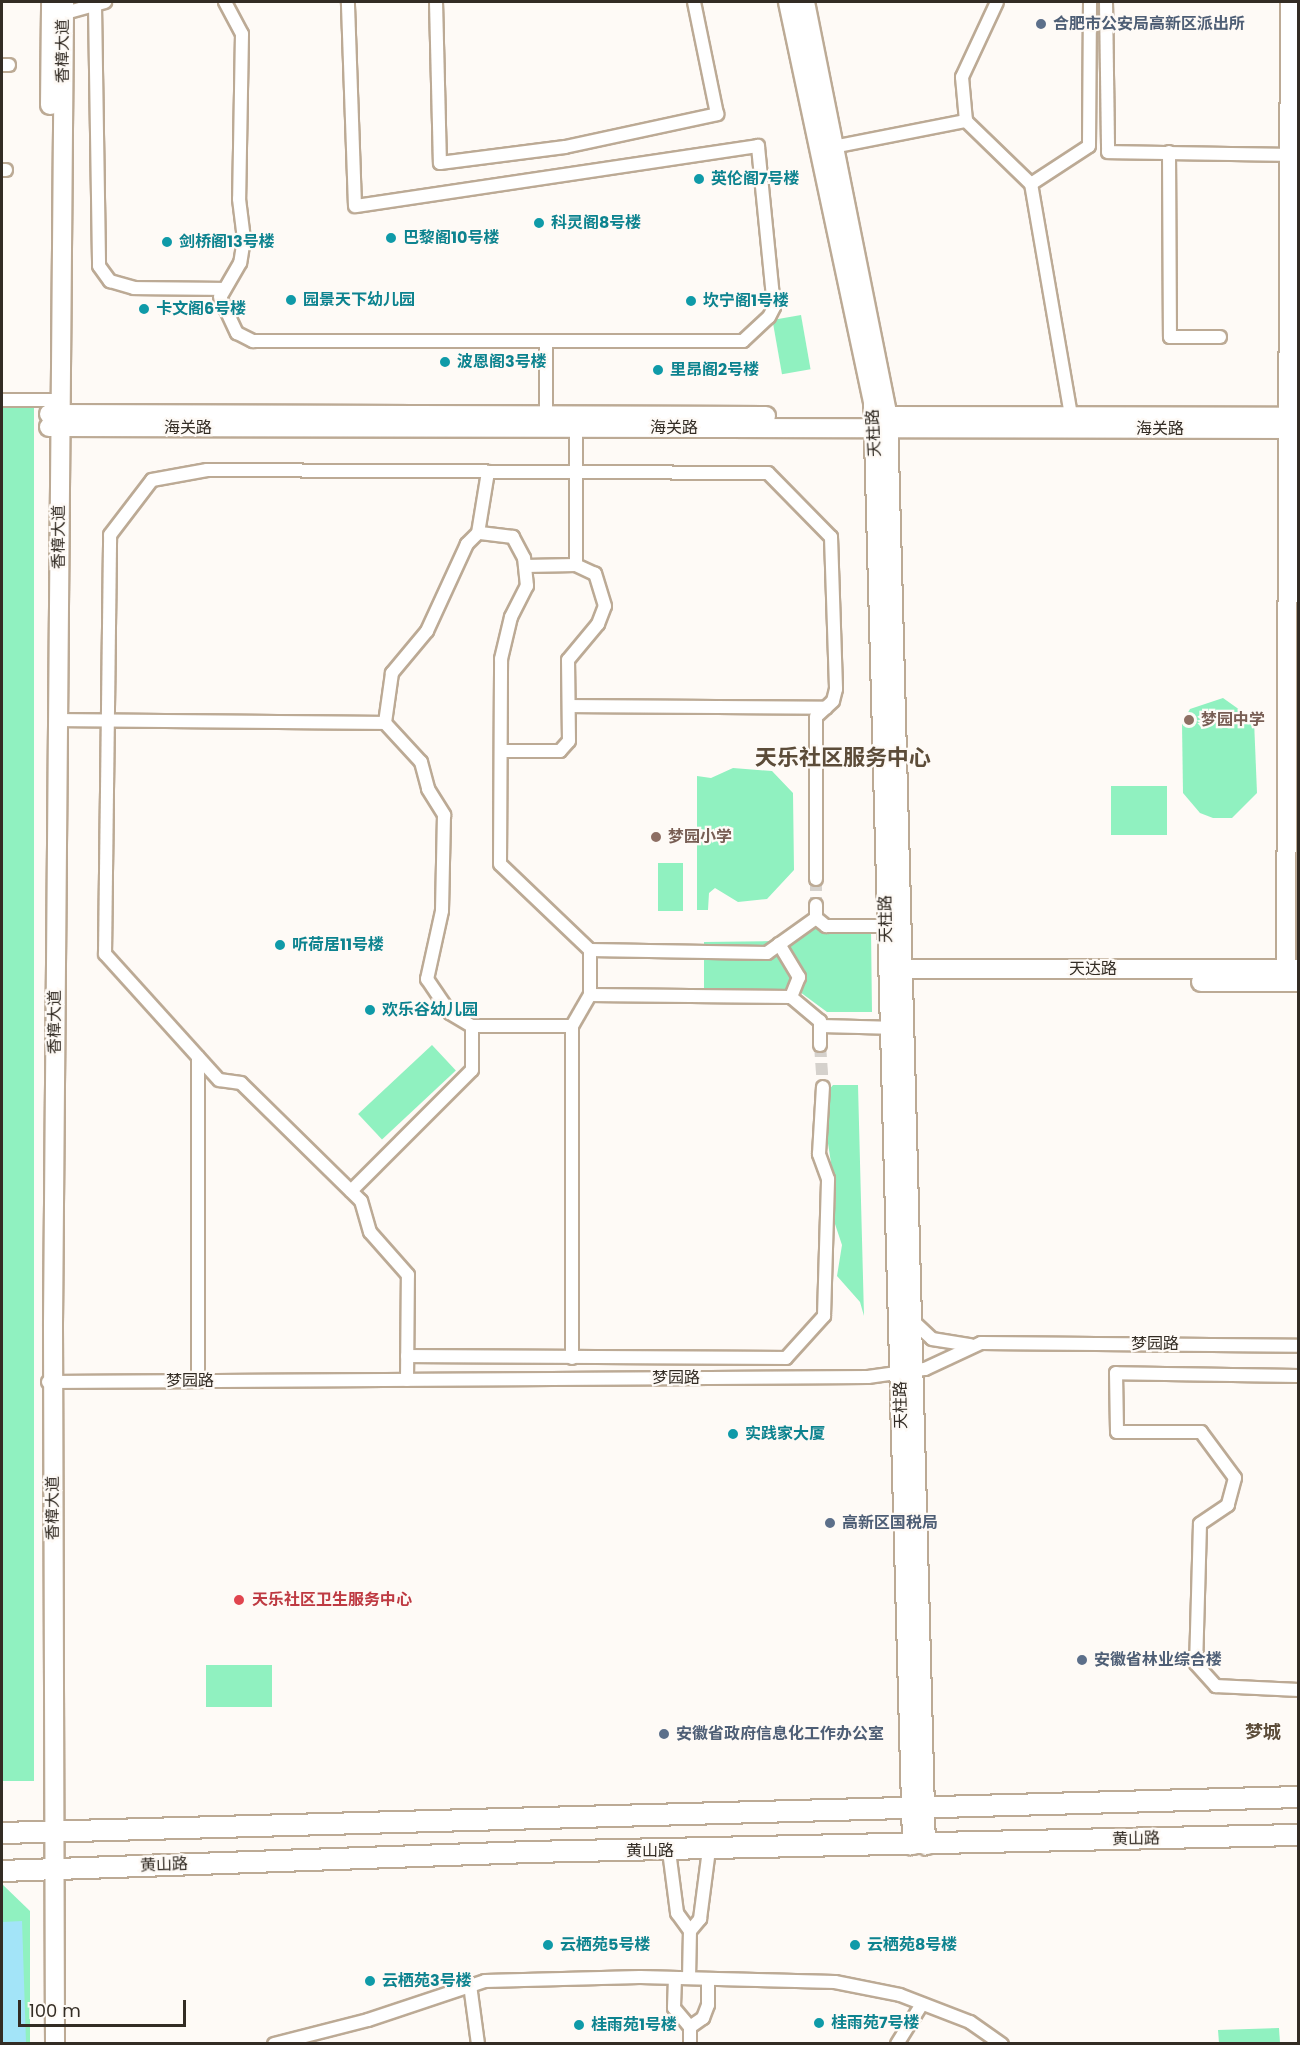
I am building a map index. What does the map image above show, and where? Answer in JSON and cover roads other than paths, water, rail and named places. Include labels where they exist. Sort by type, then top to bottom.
[{"type":"main road","points":[[2,1833],[1299,1797]]},
{"type":"main road","name":"黄山路","points":[[2,1871],[1299,1835]]},
{"type":"street","points":[[225,2],[242,34],[239,199],[244,240],[240,263],[220,297],[237,333],[253,341],[546,344],[743,341],[759,329],[774,307],[758,146],[355,206],[348,2]]},
{"type":"street","points":[[435,2],[440,163],[565,147],[717,114],[694,2]]},
{"type":"street","name":"天柱路","points":[[788,2],[826,148]]},
{"type":"street","name":"天柱路","points":[[805,2],[826,148],[881,422],[919,1845]]},
{"type":"street","points":[[997,2],[962,77],[966,121],[1031,184],[1072,422]]},
{"type":"street","points":[[1031,184],[1089,146],[1090,2]]},
{"type":"street","points":[[1106,2],[1108,152],[1289,155]]},
{"type":"street","points":[[1290,2],[1289,155],[1294,423],[1292,976]]},
{"type":"street","points":[[57,8],[100,4],[99,266],[110,281],[134,288],[224,289]]},
{"type":"street","name":"香樟大道","points":[[44,2043],[50,1830],[57,8]]},
{"type":"street","points":[[826,148],[966,121]]},
{"type":"street","points":[[1169,152],[1170,337],[1221,337]]},
{"type":"street","points":[[546,344],[546,422]]},
{"type":"street","points":[[2,400],[55,414]]},
{"type":"street","name":"香樟大道","points":[[50,1382],[58,720],[55,414]]},
{"type":"street","name":"海关路","points":[[55,414],[546,422],[1294,423]]},
{"type":"street","points":[[576,421],[576,565]]},
{"type":"street","points":[[407,1380],[408,1275],[370,1232],[360,1201],[241,1083],[219,1080],[105,954],[110,534],[152,480],[207,470],[768,473],[831,537],[836,689],[826,708],[816,717],[816,879]]},
{"type":"street","points":[[385,723],[392,673],[427,631],[467,544],[478,533],[488,472]]},
{"type":"street","points":[[478,533],[513,537],[525,566],[526,586],[511,616],[501,659],[500,864],[590,950],[767,953],[816,918]]},
{"type":"street","points":[[501,751],[560,751],[569,741],[568,660],[598,624],[605,606],[595,574],[576,565],[525,566]]},
{"type":"street","points":[[568,706],[826,708]]},
{"type":"street","points":[[58,720],[385,723],[421,762],[428,789],[444,815],[442,911],[427,979],[450,1013],[472,1026],[572,1026]]},
{"type":"street","points":[[816,905],[816,918]]},
{"type":"street","points":[[816,918],[826,926],[894,926]]},
{"type":"street","points":[[779,944],[800,977],[791,997]]},
{"type":"street","points":[[572,1358],[572,1026],[590,995],[590,950]]},
{"type":"street","name":"天达路","points":[[896,975],[1292,976]]},
{"type":"street","points":[[590,995],[791,997],[821,1026],[897,1028]]},
{"type":"street","points":[[351,1191],[472,1070],[472,1026]]},
{"type":"street","points":[[820,1045],[821,1026]]},
{"type":"street","name":"天柱路","points":[[897,1028],[915,1323],[908,1373]]},
{"type":"street","points":[[198,1057],[198,1381]]},
{"type":"street","points":[[408,1356],[786,1358],[824,1316],[828,1179],[819,1154],[823,1087]]},
{"type":"street","points":[[915,1323],[932,1339],[972,1345]]},
{"type":"street","name":"梦园路","points":[[50,1382],[908,1373],[972,1345],[1299,1346]]},
{"type":"street","points":[[1299,1376],[1116,1373],[1117,1432],[1201,1432],[1235,1478],[1228,1505],[1200,1524],[1196,1665],[1216,1686],[1299,1690]]},
{"type":"street","points":[[690,1931],[700,1919],[709,1850]]},
{"type":"street","points":[[669,1851],[677,1913],[690,1931],[689,1978]]},
{"type":"street","name":"香樟大道","points":[[49,1869],[55,2043]]},
{"type":"street","points":[[274,2043],[368,2020],[470,1985],[556,1977],[835,1982],[922,2004],[970,2022],[1002,2043]]},
{"type":"street","points":[[675,1978],[674,2008],[690,2027],[690,2043]]},
{"type":"street","points":[[690,2027],[703,2018],[708,1979]]},
{"type":"street","points":[[470,1985],[478,2043]]},
{"type":"street","points":[[897,2043],[922,2004]]},
{"type":"water","points":[[22,1921],[26,2043],[2,2043],[2,1922]]},
{"type":"tunnel","points":[[816,879],[816,905]]},
{"type":"tunnel","points":[[820,1045],[823,1087]]},
{"type":"place","name":"合肥市公安局高新区派出所","points":[[1041,24]]},
{"type":"place","name":"英伦阁7号楼","points":[[699,179]]},
{"type":"place","name":"科灵阁8号楼","points":[[539,223]]},
{"type":"place","name":"巴黎阁10号楼","points":[[391,238]]},
{"type":"place","name":"剑桥阁13号楼","points":[[167,242]]},
{"type":"place","name":"园景天下幼儿园","points":[[291,300]]},
{"type":"place","name":"坎宁阁1号楼","points":[[691,301]]},
{"type":"place","name":"卡文阁6号楼","points":[[144,309]]},
{"type":"place","name":"波恩阁3号楼","points":[[445,362]]},
{"type":"place","name":"里昂阁2号楼","points":[[658,370]]},
{"type":"place","name":"梦园中学","points":[[1189,720]]},
{"type":"place","name":"梦园小学","points":[[656,837]]},
{"type":"place","name":"听荷居11号楼","points":[[280,945]]},
{"type":"place","name":"欢乐谷幼儿园","points":[[370,1010]]},
{"type":"place","name":"实践家大厦","points":[[733,1434]]},
{"type":"place","name":"高新区国税局","points":[[830,1523]]},
{"type":"place","name":"天乐社区卫生服务中心","points":[[239,1600]]},
{"type":"place","name":"安徽省林业综合楼","points":[[1082,1660]]},
{"type":"place","name":"安徽省政府信息化工作办公室","points":[[664,1734]]},
{"type":"place","name":"云栖苑5号楼","points":[[548,1945]]},
{"type":"place","name":"云栖苑8号楼","points":[[855,1945]]},
{"type":"place","name":"云栖苑3号楼","points":[[370,1981]]},
{"type":"place","name":"桂雨苑7号楼","points":[[819,2023]]},
{"type":"place","name":"桂雨苑1号楼","points":[[579,2025]]},
{"type":"district","name":"天乐社区服务中心","points":[[843,758]]},
{"type":"district","name":"梦城","points":[[1263,1732]]}]
